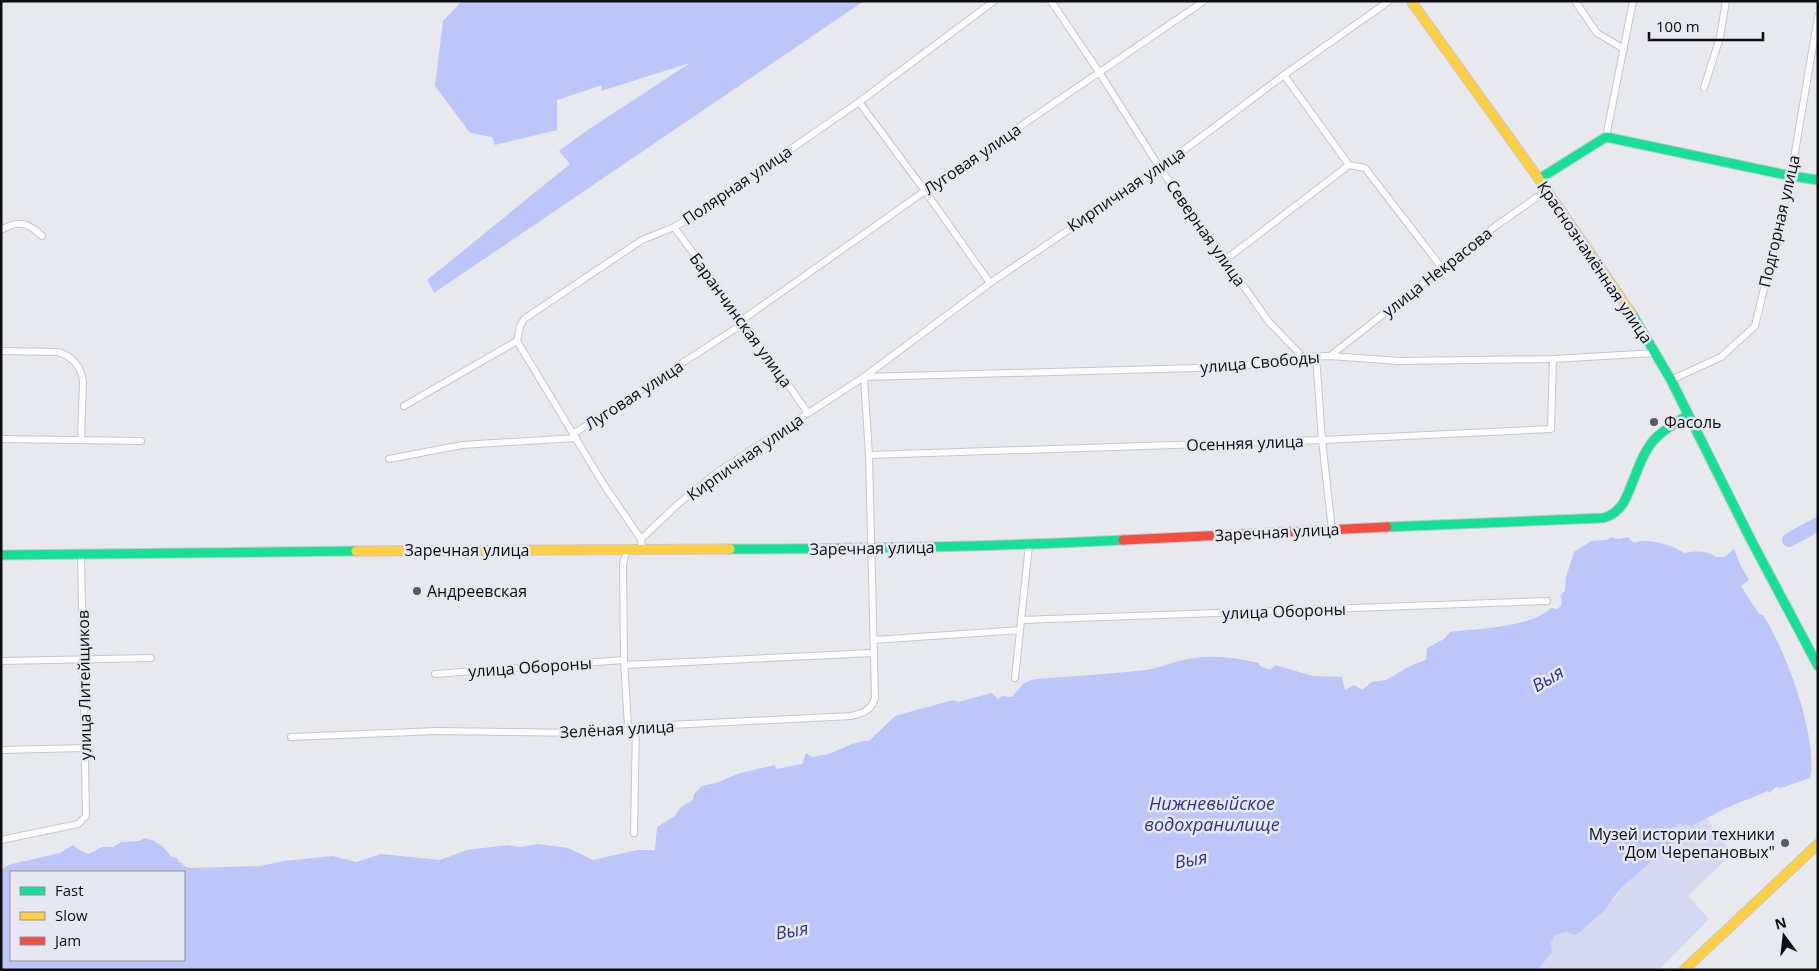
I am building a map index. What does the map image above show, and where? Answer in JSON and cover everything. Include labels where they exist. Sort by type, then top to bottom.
[{"type":"street","name":"Полярная улица","points":[[517,340],[520,326],[524,319],[642,240],[674,227],[694,216],[859,102],[994,1]]},
{"type":"street","name":"Северная улица","points":[[1051,1],[1160,168],[1224,260],[1269,322],[1304,357]]},
{"type":"street","name":"Луговая улица","points":[[390,459],[462,446],[574,436],[743,322],[926,191],[1204,1]]},
{"type":"street","name":"Кирпичная улица","points":[[641,539],[678,504],[719,471],[864,377],[990,282],[1160,168],[1284,75],[1388,1]]},
{"type":"street","name":"Краснознамённая улица","points":[[1411,1],[1539,179],[1635,318],[1671,380],[1750,540],[1818,666]]},
{"type":"street","points":[[1575,1],[1597,33],[1624,49]]},
{"type":"street","points":[[1606,137],[1633,1]]},
{"type":"street","points":[[1704,88],[1720,37],[1726,1]]},
{"type":"street","name":"Подгорная улица","points":[[1671,380],[1721,357],[1755,326],[1791,176],[1818,16]]},
{"type":"street","points":[[1284,75],[1349,165],[1365,168],[1442,268]]},
{"type":"street","points":[[859,102],[926,191],[990,282]]},
{"type":"street","points":[[1539,179],[1606,137],[1818,180]]},
{"type":"street","points":[[1224,260],[1349,165]]},
{"type":"street","name":"улица Некрасова","points":[[1330,356],[1496,225],[1546,191]]},
{"type":"street","points":[[1,230],[16,223],[25,224],[42,236]]},
{"type":"street","name":"Баранчинская улица","points":[[674,227],[808,413]]},
{"type":"street","points":[[404,406],[517,340],[604,485],[641,539],[642,549]]},
{"type":"street","points":[[1,351],[64,353],[74,362],[82,373],[83,381],[81,439]]},
{"type":"street","name":"улица Свободы","points":[[864,377],[1234,367],[1316,356],[1399,361],[1553,359],[1656,353]]},
{"type":"street","points":[[1316,356],[1322,440],[1332,530]]},
{"type":"street","name":"Осенняя улица","points":[[869,455],[1322,440],[1550,430],[1553,359]]},
{"type":"street","points":[[864,377],[869,455],[873,653]]},
{"type":"street","name":"Заречная улица","points":[[1,555],[429,550],[870,549],[1029,545],[1603,518],[1616,514],[1624,503],[1642,458],[1650,444],[1668,427],[1688,415]]},
{"type":"street","points":[[1,439],[141,441]]},
{"type":"street","points":[[1015,678],[1029,545]]},
{"type":"street","points":[[627,549],[623,564],[628,727]]},
{"type":"street","name":"улица Литейщиков","points":[[1,840],[78,824],[86,816],[81,554]]},
{"type":"street","name":"улица Обороны","points":[[1020,620],[1547,601]]},
{"type":"street","points":[[873,640],[1020,630]]},
{"type":"street","name":"улица Обороны","points":[[435,674],[625,662],[873,653]]},
{"type":"street","name":"Зелёная улица","points":[[291,737],[437,731],[594,733],[628,727],[851,716],[862,714],[873,706],[875,698],[873,653]]},
{"type":"street","points":[[1,660],[151,658]]},
{"type":"street","points":[[634,833],[636,727]]},
{"type":"street","points":[[1,750],[85,748]]},
{"type":"street","points":[[1684,970],[1818,844]]},
{"type":"shaded area","points":[[1706,818],[1732,853],[1688,896],[1709,919],[1659,970],[1538,970],[1552,952],[1551,943],[1555,935],[1566,932],[1615,899],[1620,889],[1671,844],[1669,836],[1672,828],[1678,824],[1692,826]]},
{"type":"water","points":[[462,1],[864,1],[434,293],[427,280],[570,164],[559,151],[586,131],[690,63],[601,91],[602,85],[557,100],[557,130],[495,145],[492,137],[470,133],[435,86],[443,21]]},
{"type":"water","name":"Нижневыйское водохранилище","points":[[1611,537],[1619,539],[1628,537],[1634,543],[1652,541],[1667,545],[1684,553],[1705,552],[1716,557],[1724,557],[1734,549],[1749,580],[1741,586],[1772,630],[1790,672],[1805,719],[1812,762],[1810,778],[1781,788],[1776,787],[1769,793],[1768,791],[1726,808],[1692,826],[1678,824],[1672,828],[1669,836],[1671,844],[1620,889],[1604,911],[1576,935],[1566,932],[1555,935],[1551,943],[1552,952],[1538,970],[1,970],[1,870],[8,865],[60,853],[73,845],[89,854],[102,847],[113,847],[121,842],[140,841],[144,838],[159,844],[171,857],[177,858],[179,862],[184,864],[183,866],[190,868],[260,866],[284,861],[333,856],[357,862],[381,854],[440,860],[467,850],[508,845],[520,847],[538,844],[568,848],[593,860],[637,850],[655,850],[657,827],[675,816],[681,807],[693,800],[694,794],[702,786],[716,783],[740,773],[775,765],[776,769],[802,764],[806,753],[812,757],[829,754],[852,744],[870,740],[895,716],[953,700],[958,702],[992,693],[998,699],[1002,696],[1012,697],[1024,683],[1035,679],[1146,670],[1193,658],[1221,657],[1259,663],[1260,666],[1270,670],[1275,665],[1313,676],[1342,677],[1345,690],[1354,685],[1362,690],[1372,682],[1386,680],[1410,666],[1426,660],[1427,648],[1444,639],[1450,632],[1504,626],[1530,620],[1542,615],[1551,608],[1557,609],[1561,606],[1562,599],[1560,596],[1565,591],[1566,577],[1574,552],[1591,541],[1607,540]]},
{"type":"waterway","name":"Выя","points":[[1789,540],[1818,524]]},
{"type":"traffic: fast","points":[[1539,179],[1606,137],[1818,180]]},
{"type":"traffic: fast","points":[[1632,314],[1671,380],[1751,540],[1818,666]]},
{"type":"traffic: fast","points":[[1387,527],[1607,517],[1620,508],[1624,502],[1644,455],[1653,441],[1665,430],[1688,415]]},
{"type":"traffic: fast","points":[[730,549],[926,547],[1123,540]]},
{"type":"traffic: fast","points":[[1,555],[356,551]]},
{"type":"traffic: slow","points":[[1411,1],[1539,179],[1632,314]]},
{"type":"traffic: slow","points":[[356,551],[730,549]]},
{"type":"traffic: slow","points":[[1684,970],[1818,844]]},
{"type":"traffic: jam","points":[[1123,540],[1387,527]]},
{"type":"place","name":"Фасоль","points":[[1654,422]]},
{"type":"place","name":"Андреевская","points":[[417,591]]},
{"type":"place","name":"Музей истории техники \"Дом Черепановых\"","points":[[1785,843]]}]
